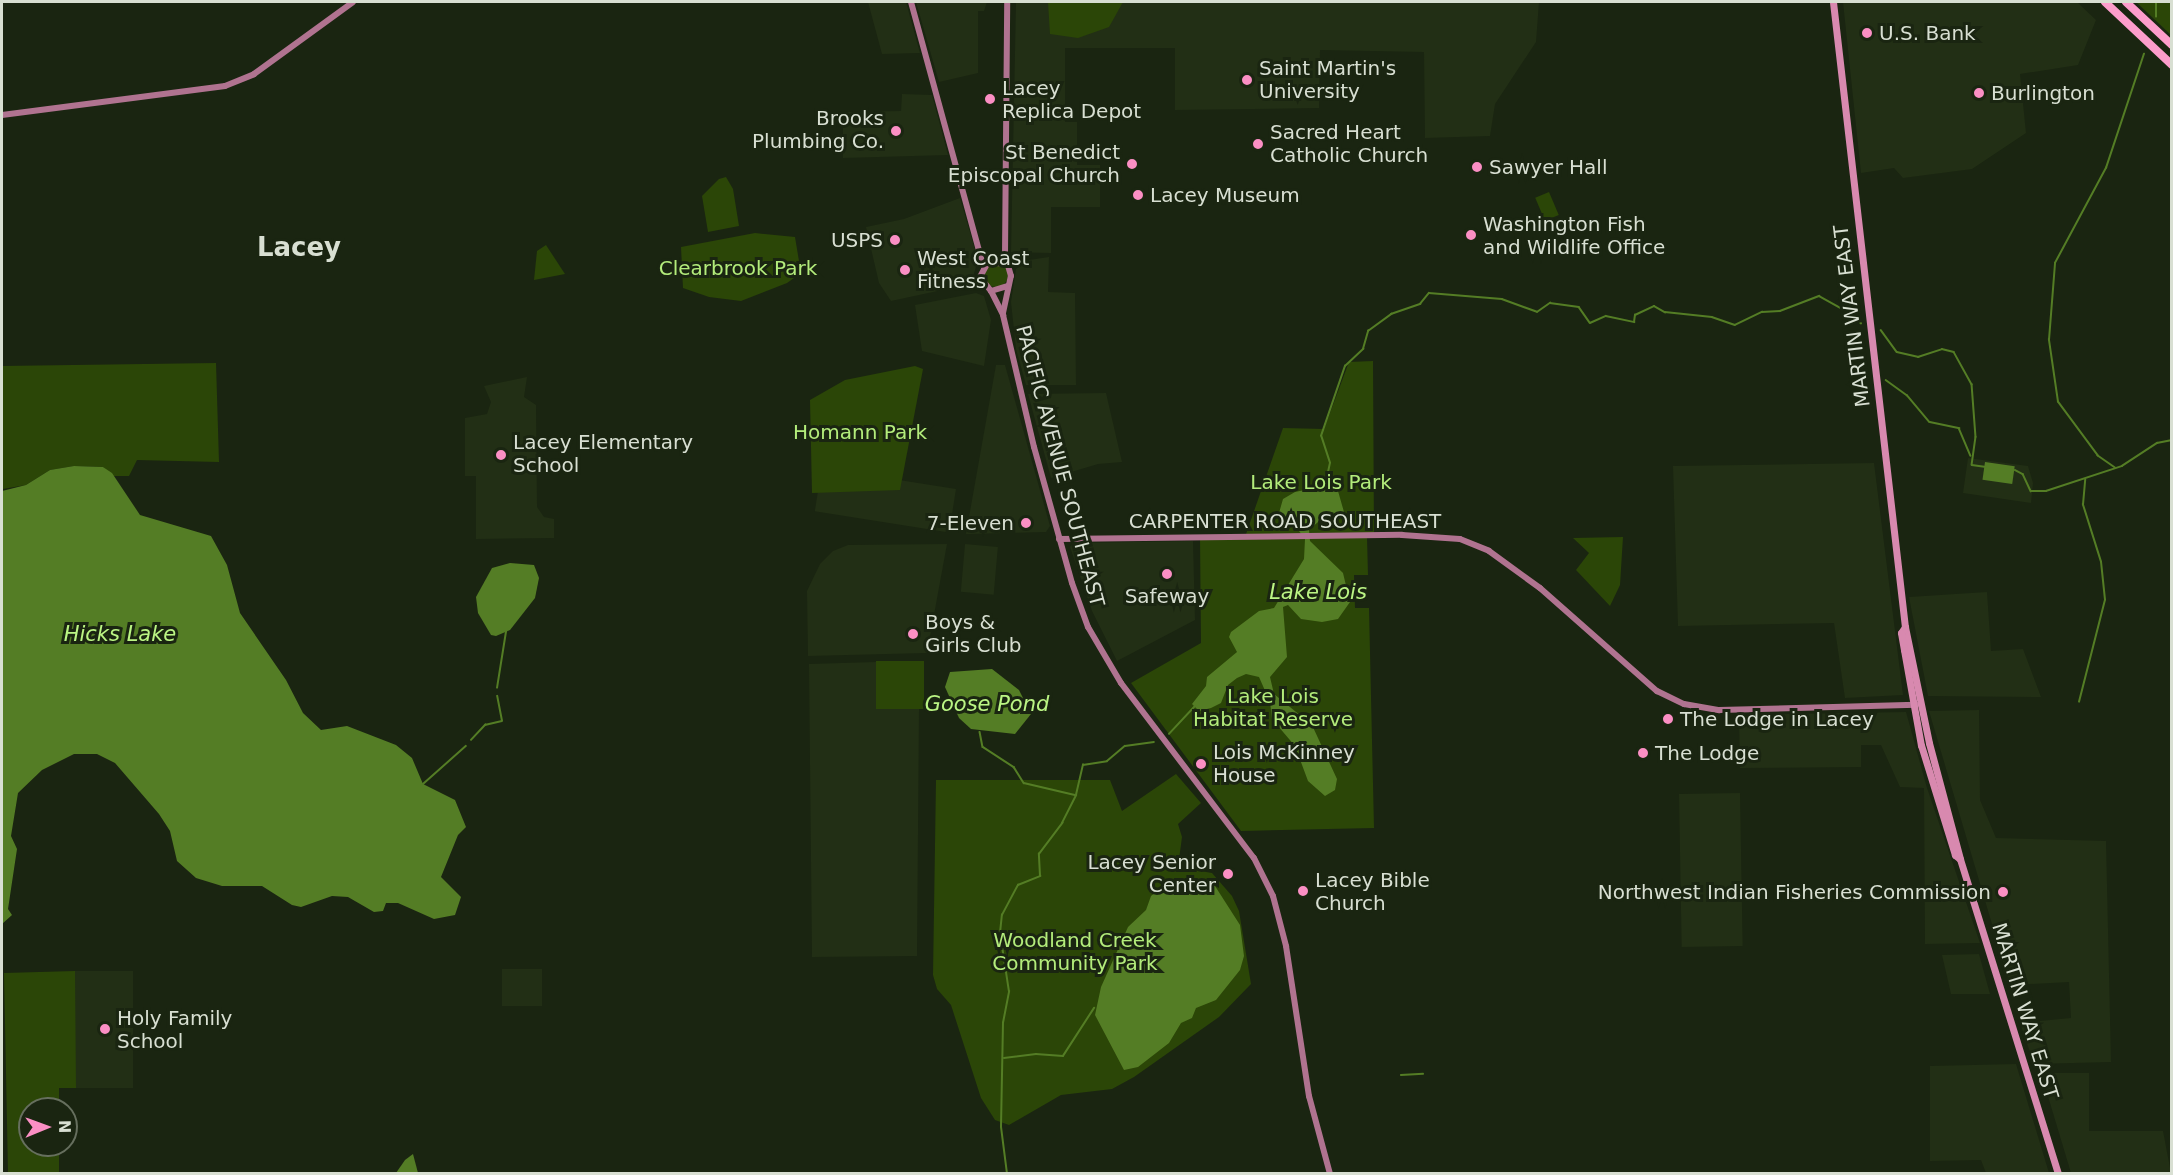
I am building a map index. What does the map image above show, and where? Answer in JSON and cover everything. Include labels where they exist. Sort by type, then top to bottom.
[{"type":"highway","points":[[2105,2],[2172,65]]},
{"type":"highway","points":[[2126,2],[2172,45]]},
{"type":"main road","points":[[2,115],[225,86],[254,74],[353,2]]},
{"type":"main road","points":[[911,2],[983,266],[981,281],[991,291],[1007,286],[1011,276],[1007,264],[1007,2]]},
{"type":"main road","name":"MARTIN WAY EAST","points":[[1833,2],[1905,627],[1901,633],[1917,705],[1960,859],[2058,1173]]},
{"type":"main road","points":[[983,266],[994,260],[1007,264]]},
{"type":"main road","name":"PACIFIC AVENUE SOUTHEAST","points":[[1007,286],[1003,315],[1010,359],[1078,604],[1105,659],[1254,858],[1270,888],[1283,928],[1314,1116],[1330,1173]]},
{"type":"main road","name":"PACIFIC AVENUE SOUTHEAST","points":[[991,291],[1003,315]]},
{"type":"main road","name":"CARPENTER ROAD SOUTHEAST","points":[[1059,538],[1434,536],[1478,546],[1540,588],[1657,691],[1690,706],[1738,710],[1917,705]]},
{"type":"shaded area","points":[[868,2],[906,2],[920,53],[882,54]]},
{"type":"shaded area","points":[[916,2],[987,2],[984,11],[978,11],[978,73],[939,82]]},
{"type":"shaded area","name":"Saint Martin's University","points":[[1016,2],[1539,2],[1536,42],[1495,104],[1490,136],[1425,138],[1424,52],[1320,50],[1319,108],[1175,110],[1175,48],[1065,48],[1065,122],[1077,122],[1077,165],[1100,165],[1100,207],[1051,207],[1051,253],[1011,252]]},
{"type":"shaded area","points":[[1843,2],[2077,2],[2096,20],[2078,65],[2020,74],[2026,133],[1972,169],[1903,178],[1894,168],[1861,173]]},
{"type":"shaded area","points":[[902,94],[932,95],[948,155],[843,158],[843,112],[901,111]]},
{"type":"shaded area","points":[[960,198],[978,260],[973,277],[961,286],[891,301],[879,283],[866,227],[904,219]]},
{"type":"shaded area","points":[[1049,257],[1048,292],[1075,293],[1076,385],[1026,385],[1016,349],[1011,302],[1016,269],[1029,260]]},
{"type":"shaded area","points":[[976,293],[984,296],[991,320],[984,366],[922,351],[915,305]]},
{"type":"shaded area","points":[[996,365],[1005,365],[1050,526],[1046,532],[966,534]]},
{"type":"shaded area","name":"Lacey Elementary School","points":[[527,377],[524,397],[536,405],[537,507],[544,517],[554,519],[554,538],[476,539],[476,476],[465,476],[465,418],[487,414],[491,402],[484,386]]},
{"type":"shaded area","points":[[1106,393],[1122,462],[1098,464],[1051,478],[1028,394]]},
{"type":"shaded area","points":[[1968,458],[2028,466],[2033,483],[2031,503],[1963,493]]},
{"type":"shaded area","points":[[1874,463],[1903,695],[1845,698],[1834,623],[1678,626],[1673,466]]},
{"type":"shaded area","points":[[822,468],[956,489],[949,532],[815,511]]},
{"type":"shaded area","points":[[1193,541],[1195,620],[1117,661],[1092,611],[1070,547],[1073,543]]},
{"type":"shaded area","points":[[947,544],[927,653],[808,656],[807,591],[820,564],[833,551],[848,545]]},
{"type":"shaded area","points":[[965,544],[998,547],[994,595],[961,592]]},
{"type":"shaded area","points":[[1987,592],[1991,651],[2023,649],[2041,697],[1928,696],[1909,597]]},
{"type":"shaded area","points":[[876,662],[877,709],[919,709],[917,956],[812,957],[809,664]]},
{"type":"shaded area","points":[[1979,710],[1980,800],[1996,838],[2106,841],[2111,1062],[2034,1064],[2020,1023],[2071,1018],[2069,982],[2010,985],[1929,711]]},
{"type":"shaded area","points":[[1906,712],[1927,788],[1980,943],[1925,944],[1924,788],[1900,787],[1881,745],[1861,745],[1861,767],[1740,768],[1739,715]]},
{"type":"shaded area","points":[[1740,793],[1743,946],[1682,947],[1679,794]]},
{"type":"shaded area","points":[[1979,954],[1990,994],[1951,994],[1942,955]]},
{"type":"shaded area","points":[[502,969],[542,969],[542,1006],[502,1006]]},
{"type":"shaded area","name":"Holy Family School","points":[[75,971],[133,971],[133,1088],[75,1088]]},
{"type":"shaded area","points":[[2016,1064],[2049,1173],[1986,1173],[1981,1160],[1930,1161],[1930,1066]]},
{"type":"shaded area","points":[[2041,1073],[2089,1073],[2089,1131],[2163,1131],[2171,1173],[2071,1173]]},
{"type":"green space","points":[[1048,2],[1123,2],[1109,27],[1078,38],[1050,34]]},
{"type":"green space","points":[[2136,2],[2171,2],[2171,35]]},
{"type":"green space","points":[[726,177],[733,189],[739,226],[708,232],[702,196],[719,179]]},
{"type":"green space","points":[[1549,192],[1559,215],[1545,221],[1535,198]]},
{"type":"green space","name":"Clearbrook Park","points":[[755,233],[795,237],[801,273],[787,283],[741,301],[709,297],[683,288],[681,247]]},
{"type":"green space","points":[[546,245],[565,274],[534,280],[537,251]]},
{"type":"green space","points":[[996,263],[1005,266],[1008,275],[1005,284],[996,287],[987,284],[984,275],[987,266]]},
{"type":"green space","name":"Lake Lois Habitat Reserve","points":[[1373,361],[1374,535],[1367,537],[1368,575],[1354,575],[1355,608],[1369,608],[1374,828],[1241,831],[1131,683],[1201,643],[1200,537],[1245,537],[1283,428],[1324,429],[1349,362]]},
{"type":"green space","points":[[216,363],[219,462],[137,460],[129,476],[113,476],[103,467],[74,466],[50,470],[26,485],[3,489],[2,366]]},
{"type":"green space","name":"Homann Park","points":[[915,366],[923,369],[900,490],[812,493],[810,400],[845,380]]},
{"type":"green space","points":[[1623,537],[1620,585],[1610,606],[1576,570],[1589,553],[1573,538]]},
{"type":"green space","points":[[876,661],[924,661],[924,709],[876,709]]},
{"type":"green space","name":"Woodland Creek Community Park","points":[[1176,774],[1201,803],[1178,824],[1182,837],[1178,867],[1212,873],[1232,896],[1239,911],[1251,984],[1219,1017],[1134,1077],[1112,1089],[1061,1095],[1009,1125],[995,1120],[981,1098],[951,1005],[937,989],[933,975],[936,780],[1110,780],[1122,811]]},
{"type":"green space","points":[[75,971],[76,1088],[59,1088],[59,1097],[18,1097],[18,1157],[59,1157],[59,1173],[8,1173],[4,973]]},
{"type":"water","points":[[1985,462],[2015,466],[2012,484],[1982,480]]},
{"type":"water","name":"Hicks Lake","points":[[74,466],[103,467],[112,473],[140,515],[211,536],[227,565],[240,613],[286,680],[303,713],[321,730],[347,726],[396,745],[412,758],[423,784],[455,800],[466,827],[458,835],[441,877],[461,897],[455,915],[434,919],[398,903],[386,903],[383,911],[374,912],[348,897],[332,896],[301,907],[292,905],[262,886],[222,886],[196,878],[177,861],[170,831],[159,814],[115,763],[97,754],[74,754],[42,770],[18,793],[11,836],[17,849],[8,909],[12,915],[2,924],[2,491],[26,485],[50,470]]},
{"type":"water","name":"Lake Lois","points":[[1327,477],[1336,484],[1344,512],[1326,515],[1309,530],[1310,541],[1343,573],[1350,602],[1338,619],[1322,622],[1301,619],[1288,605],[1283,607],[1287,657],[1270,677],[1274,694],[1312,725],[1337,779],[1335,790],[1325,796],[1308,781],[1295,746],[1272,719],[1270,702],[1259,677],[1246,674],[1237,678],[1228,685],[1221,703],[1211,708],[1199,711],[1192,704],[1206,686],[1207,677],[1237,652],[1229,637],[1231,632],[1259,611],[1274,608],[1304,559],[1305,539],[1299,531],[1284,523],[1279,513],[1283,499],[1295,492],[1319,487]]},
{"type":"water","points":[[510,563],[534,565],[539,578],[535,598],[510,630],[496,636],[491,635],[478,613],[476,597],[492,568]]},
{"type":"water","name":"Goose Pond","points":[[992,669],[1019,690],[1031,714],[1015,734],[971,729],[959,718],[945,687],[950,672]]},
{"type":"water","points":[[1191,878],[1215,886],[1240,925],[1244,956],[1240,970],[1216,1000],[1196,1008],[1192,1018],[1181,1023],[1169,1043],[1138,1067],[1124,1070],[1095,1015],[1101,987],[1128,927],[1146,910],[1151,896],[1161,888]]},
{"type":"water","points":[[413,1154],[418,1173],[396,1173],[405,1160]]},
{"type":"waterway","points":[[2156,2],[2156,17]]},
{"type":"waterway","points":[[2115,468],[2098,456],[2058,402],[2049,340],[2055,263],[2106,168],[2144,54]]},
{"type":"waterway","points":[[1327,477],[1330,463],[1321,436],[1345,366],[1363,349],[1368,331],[1391,314],[1420,304],[1429,293],[1502,299],[1537,312],[1550,303],[1579,307],[1590,323],[1606,316],[1634,322],[1635,315],[1654,306],[1665,312],[1712,317],[1735,325],[1762,312],[1780,311],[1819,296],[1852,314],[1861,323]]},
{"type":"waterway","points":[[1881,330],[1897,352],[1918,357],[1942,349],[1954,352],[1972,384],[1976,437],[1972,465],[1986,467]]},
{"type":"waterway","points":[[1862,376],[1868,376]]},
{"type":"waterway","points":[[1886,380],[1907,395],[1930,422],[1959,428],[1971,456]]},
{"type":"waterway","points":[[2015,470],[2023,474],[2031,491],[2046,491],[2122,466],[2157,443],[2172,440]]},
{"type":"waterway","points":[[2079,702],[2105,600],[2101,562],[2083,505],[2085,480]]},
{"type":"waterway","points":[[497,688],[506,632]]},
{"type":"waterway","points":[[471,740],[485,725],[502,721],[497,696]]},
{"type":"waterway","points":[[1169,734],[1195,706]]},
{"type":"waterway","points":[[980,732],[983,747],[1014,767],[1024,783],[1075,795]]},
{"type":"waterway","points":[[1007,1174],[1001,1127],[1003,1023],[1009,992],[1000,933],[1002,915],[1018,885],[1040,876],[1039,854],[1062,823],[1076,795],[1083,765],[1107,761],[1125,746],[1154,742]]},
{"type":"waterway","points":[[423,784],[466,746]]},
{"type":"waterway","points":[[1004,1058],[1036,1054],[1063,1056],[1094,1008]]},
{"type":"waterway","points":[[1401,1075],[1423,1074]]},
{"type":"place","name":"U.S. Bank","points":[[1867,33]]},
{"type":"place","name":"Saint Martin's University","points":[[1247,80]]},
{"type":"place","name":"Burlington","points":[[1979,93]]},
{"type":"place","name":"Lacey Replica Depot","points":[[990,99]]},
{"type":"place","name":"Brooks Plumbing Co.","points":[[896,131]]},
{"type":"place","name":"Sacred Heart Catholic Church","points":[[1258,144]]},
{"type":"place","name":"St Benedict Episcopal Church","points":[[1132,164]]},
{"type":"place","name":"Sawyer Hall","points":[[1477,167]]},
{"type":"place","name":"Lacey Museum","points":[[1138,195]]},
{"type":"place","name":"Washington Fish and Wildlife Office","points":[[1471,235]]},
{"type":"place","name":"USPS","points":[[895,240]]},
{"type":"place","name":"West Coast Fitness","points":[[905,270]]},
{"type":"place","name":"Lacey Elementary School","points":[[501,455]]},
{"type":"place","name":"7-Eleven","points":[[1026,523]]},
{"type":"place","name":"Safeway","points":[[1167,574]]},
{"type":"place","name":"Boys & Girls Club","points":[[913,634]]},
{"type":"place","name":"The Lodge in Lacey","points":[[1668,719]]},
{"type":"place","name":"The Lodge","points":[[1643,753]]},
{"type":"place","name":"Lois McKinney House","points":[[1201,764]]},
{"type":"place","name":"Lacey Senior Center","points":[[1228,874]]},
{"type":"place","name":"Lacey Bible Church","points":[[1303,891]]},
{"type":"place","name":"Northwest Indian Fisheries Commission","points":[[2003,892]]},
{"type":"place","name":"Holy Family School","points":[[105,1029]]},
{"type":"district","name":"Lacey","points":[[299,248]]},
{"type":"park label","name":"Lake Lois Park","points":[[1321,482]]}]
